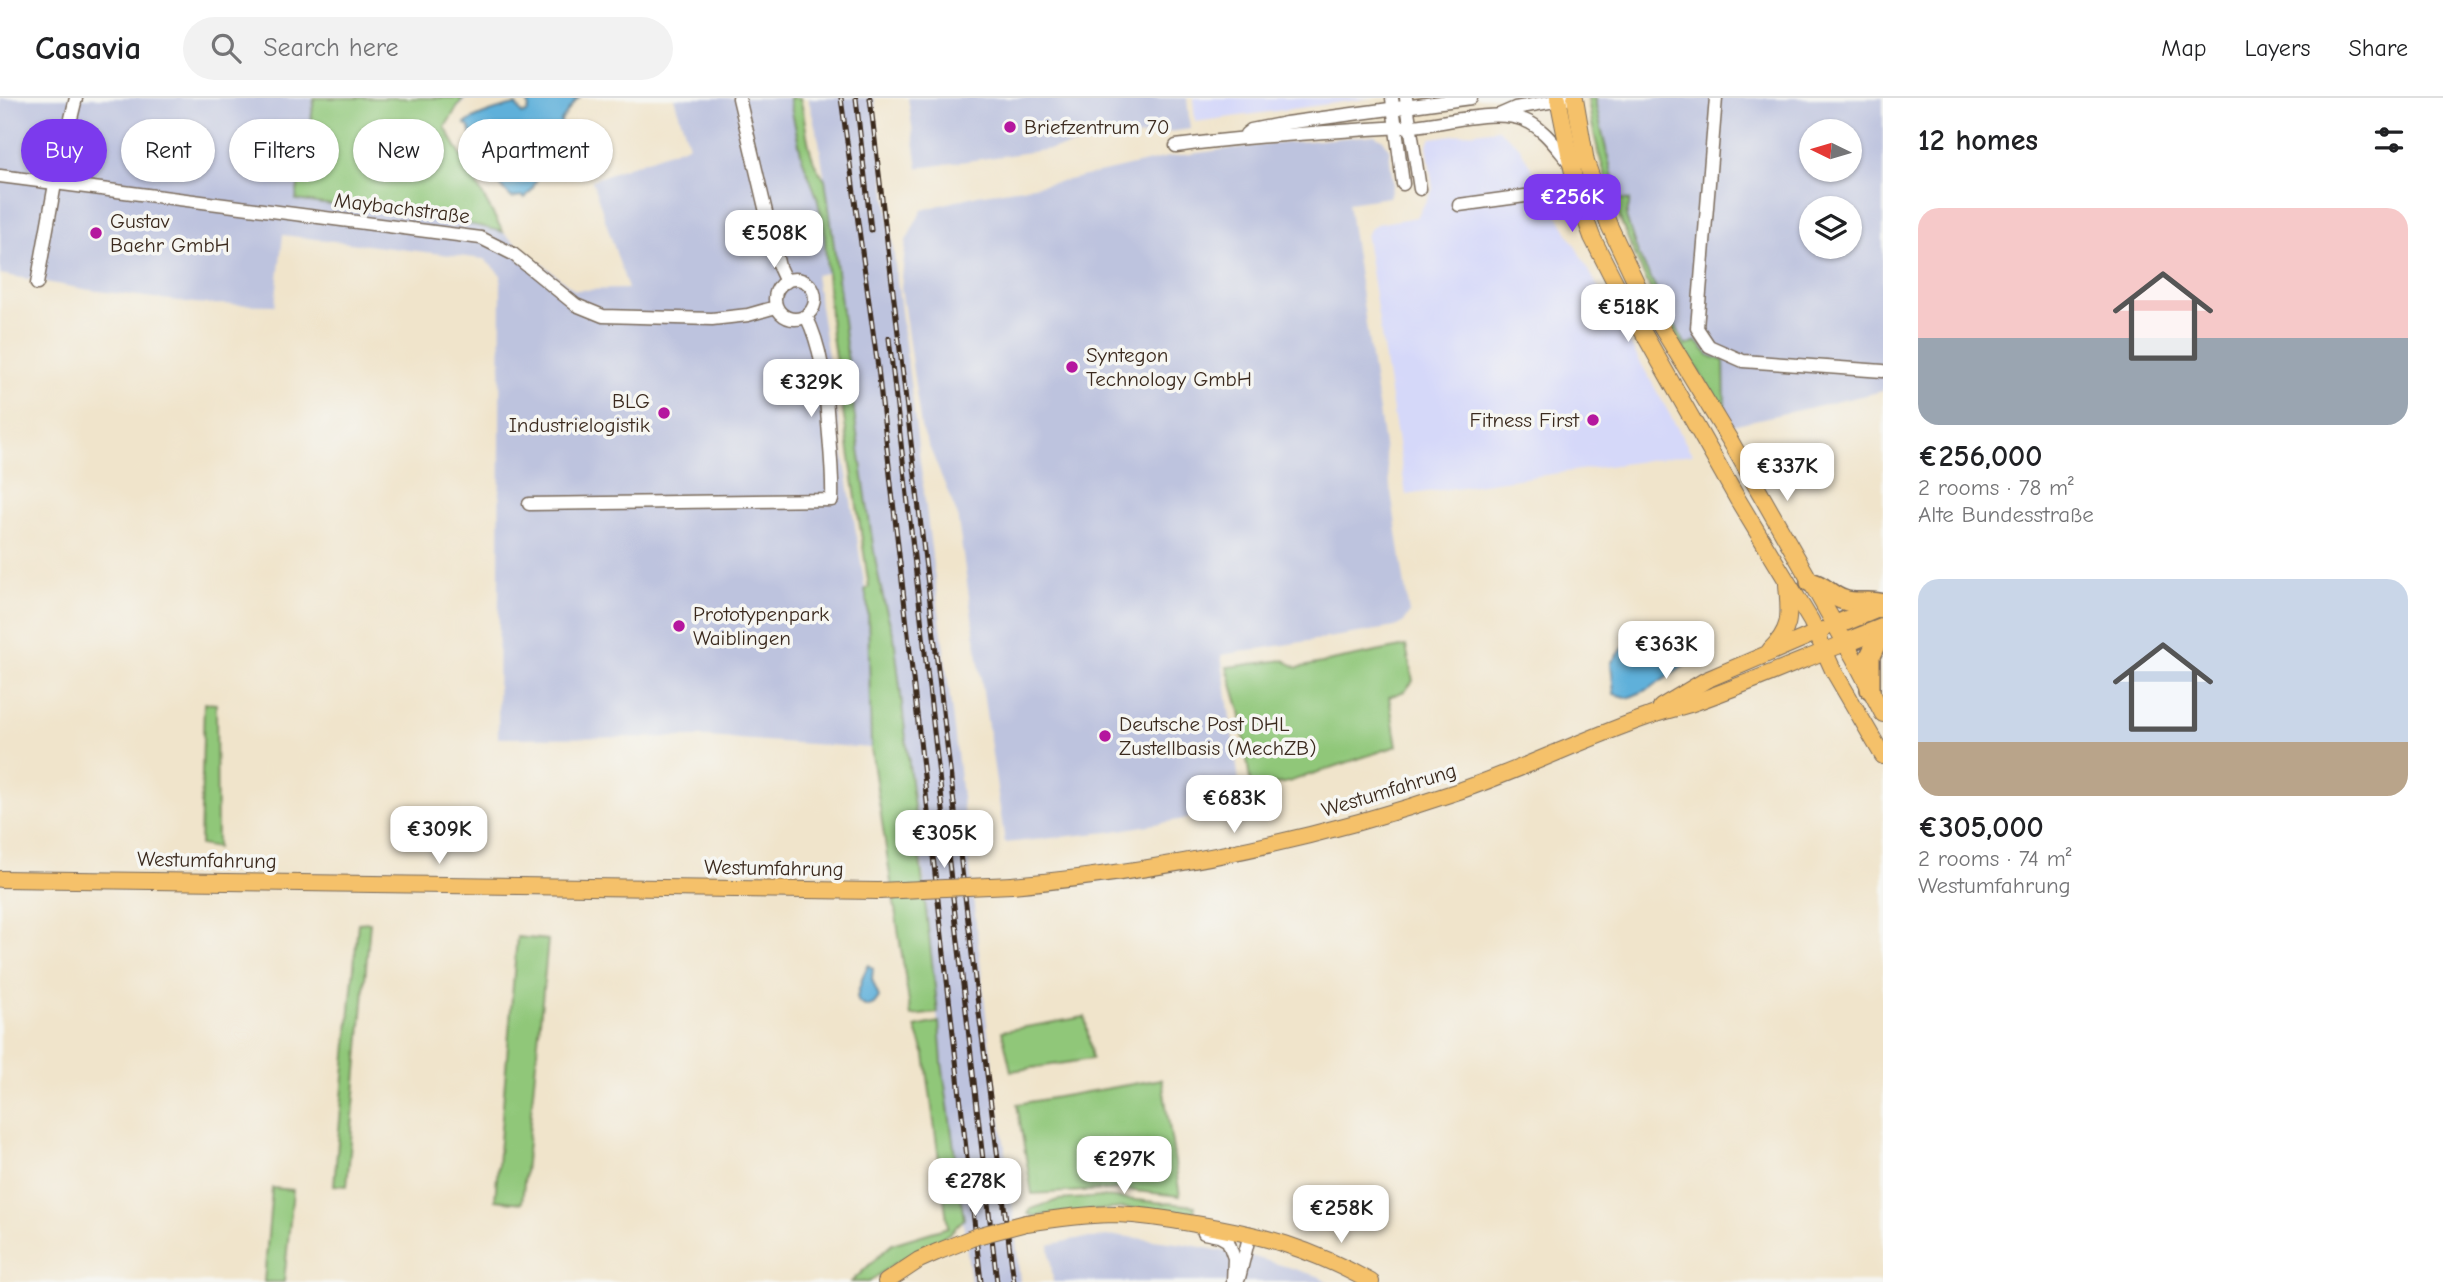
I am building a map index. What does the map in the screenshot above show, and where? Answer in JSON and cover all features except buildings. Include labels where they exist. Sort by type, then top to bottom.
[{"type":"highway","points":[[1810,582],[1822,585],[1835,597],[1846,601],[1873,600],[1883,605],[1840,634]]},
{"type":"highway","points":[[1840,634],[1883,629]]},
{"type":"highway","points":[[1870,689],[1870,656],[1883,629]]},
{"type":"main road","points":[[1566,99],[1570,163],[1578,198],[1592,237],[1618,288],[1786,579],[1883,756]]},
{"type":"main road","points":[[1566,99],[1609,225],[1642,295],[1731,442],[1883,714]]},
{"type":"main road","points":[[1767,653],[1782,639],[1788,625],[1786,579]]},
{"type":"main road","name":"Westumfahrung","points":[[1647,716],[1706,680],[1767,653],[1815,633],[1840,634]]},
{"type":"main road","name":"Westumfahrung","points":[[0,879],[878,891],[1012,885],[1073,879],[1198,861],[1322,833],[1457,792],[1647,716],[1692,703],[1825,651],[1840,634]]},
{"type":"main road","points":[[886,1282],[919,1260],[977,1236],[1026,1223],[1092,1215],[1155,1218],[1250,1233],[1319,1255],[1371,1282]]},
{"type":"street","points":[[37,284],[55,184],[76,98]]},
{"type":"street","points":[[739,98],[779,267],[786,282]]},
{"type":"street","points":[[1240,138],[1251,130],[1376,112],[1391,102],[1471,98]]},
{"type":"street","points":[[1716,98],[1697,328],[1709,346],[1743,361],[1883,371]]},
{"type":"street","points":[[1499,116],[1515,108],[1566,99]]},
{"type":"street","points":[[1391,102],[1403,184]]},
{"type":"street","points":[[1407,102],[1420,189]]},
{"type":"street","points":[[1177,146],[1240,138],[1411,126],[1499,116],[1524,120],[1547,135],[1570,163]]},
{"type":"street","name":"Maybachstraße","points":[[0,176],[481,238],[513,254],[576,304],[603,316],[712,319],[748,315],[776,307]]},
{"type":"street","points":[[1459,205],[1525,196]]},
{"type":"street","points":[[798,280],[811,288],[814,303],[806,316],[797,319],[787,317],[776,307],[777,291],[786,282],[798,280]]},
{"type":"street","points":[[529,504],[832,500],[833,479],[823,366],[816,336],[806,316]]},
{"type":"street","points":[[1155,1218],[1165,1226],[1219,1236],[1228,1241],[1234,1258],[1236,1282]]},
{"type":"street","points":[[1236,1282],[1250,1233]]},
{"type":"shaded area","points":[[0,98],[466,98],[444,127],[458,152],[458,182],[474,182],[502,232],[575,290],[628,289],[593,182],[613,182],[613,172],[689,145],[674,98],[789,98],[802,158],[817,197],[824,229],[826,273],[815,275],[868,607],[871,748],[707,737],[498,738],[501,275],[484,259],[283,235],[275,305],[203,304],[90,290],[0,274]]},
{"type":"shaded area","points":[[808,98],[874,98],[958,761],[988,1033],[1011,1190],[1020,1282],[971,1282],[942,1063],[923,870],[894,636],[886,619],[869,521],[852,405],[837,263],[819,141]]},
{"type":"shaded area","points":[[908,98],[1187,98],[1190,129],[918,168]]},
{"type":"shaded area","points":[[1193,98],[1372,98],[1195,122]]},
{"type":"shaded area","points":[[1592,98],[1883,98],[1883,391],[1732,425],[1661,308],[1614,198]]},
{"type":"shaded area","points":[[1498,129],[1519,146],[1692,454],[1406,495],[1366,238],[1368,231],[1376,224],[1417,217],[1433,189],[1427,145],[1431,138]]},
{"type":"shaded area","name":"Syntegon Technology GmbH","points":[[1375,135],[1383,140],[1389,149],[1393,184],[1389,197],[1348,203],[1409,613],[1404,622],[1395,627],[1221,655],[1243,809],[1108,832],[1005,843],[957,514],[921,427],[901,287],[906,241],[922,210],[978,195],[1064,181],[1168,157],[1251,146]]},
{"type":"shaded area","points":[[1121,1236],[1254,1257],[1318,1276],[1328,1282],[1053,1282],[1049,1245],[1076,1239]]},
{"type":"green space","points":[[314,98],[463,98],[445,127],[458,151],[458,182],[475,182],[503,232],[426,217],[296,200],[299,182],[339,182],[339,119],[311,119]]},
{"type":"green space","points":[[789,98],[800,98],[814,162],[825,179],[870,527],[894,636],[938,1013],[911,1016],[871,748],[868,608],[865,590],[869,587],[831,329],[824,229],[817,197],[802,158]]},
{"type":"green space","points":[[1588,98],[1596,98],[1618,199],[1630,200],[1626,217],[1638,254],[1686,346],[1696,341],[1710,356],[1724,361],[1725,411],[1672,330],[1632,248],[1609,187]]},
{"type":"green space","points":[[1406,646],[1413,681],[1405,691],[1389,697],[1397,746],[1285,783],[1251,787],[1240,711],[1227,667],[1284,660],[1297,668]]},
{"type":"green space","points":[[204,703],[216,704],[217,848],[200,845]]},
{"type":"green space","points":[[370,922],[347,1186],[334,1185],[358,923]]},
{"type":"green space","points":[[517,937],[548,940],[522,1203],[495,1200]]},
{"type":"green space","points":[[1085,1017],[1092,1059],[1011,1071],[1002,1031]]},
{"type":"green space","points":[[939,1022],[942,1063],[964,1219],[950,1233],[894,1264],[869,1282],[851,1282],[892,1244],[948,1227],[925,1055],[915,1027]]},
{"type":"green space","points":[[1162,1079],[1180,1196],[1118,1189],[1032,1194],[1017,1104]]},
{"type":"green space","points":[[272,1188],[293,1190],[284,1282],[264,1282]]},
{"type":"green space","points":[[1104,1197],[1195,1206],[1194,1212],[1123,1208],[1034,1216],[1028,1214],[1031,1209],[1058,1200]]},
{"type":"water","points":[[527,98],[579,98],[562,119],[473,119],[516,105],[522,114],[527,113]]},
{"type":"water","points":[[498,182],[536,182],[525,198],[512,198]]},
{"type":"water","points":[[1683,626],[1699,630],[1706,637],[1703,648],[1690,662],[1649,689],[1628,698],[1614,694],[1611,663],[1618,653],[1642,635]]},
{"type":"water","points":[[869,965],[873,968],[872,979],[879,997],[874,1004],[867,1007],[859,1003],[857,997]]},
{"type":"railway","points":[[841,98],[878,368],[981,1282]]},
{"type":"railway","points":[[856,98],[871,230]]},
{"type":"railway","points":[[870,98],[978,1005],[1014,1282]]},
{"type":"railway","points":[[889,338],[997,1282]]},
{"type":"place","name":"Briefzentrum 70","points":[[1010,127]]},
{"type":"place","name":"Gustav Baehr GmbH","points":[[96,233]]},
{"type":"place","name":"Syntegon Technology GmbH","points":[[1072,367]]},
{"type":"place","name":"BLG Industrielogistik","points":[[664,413]]},
{"type":"place","name":"Fitness First","points":[[1593,420]]},
{"type":"place","name":"Prototypenpark Waiblingen","points":[[679,626]]},
{"type":"place","name":"Deutsche Post DHL Zustellbasis (MechZB)","points":[[1105,736]]}]
